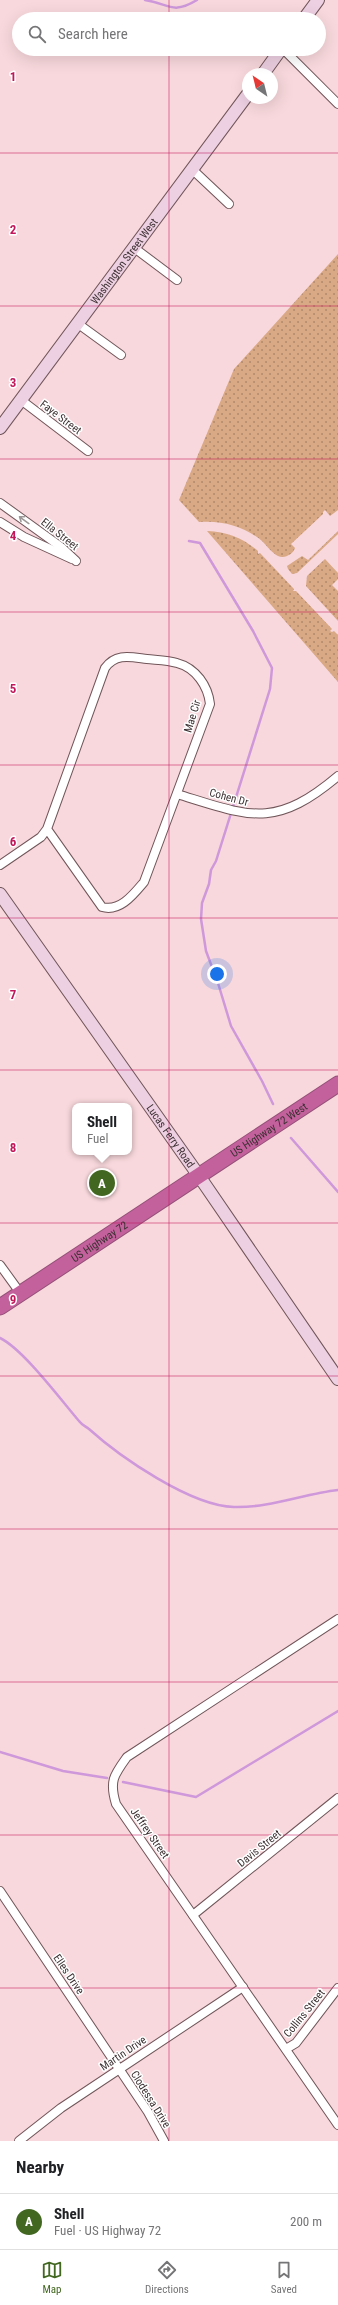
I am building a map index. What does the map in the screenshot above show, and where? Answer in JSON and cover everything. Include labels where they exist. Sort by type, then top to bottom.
[{"type":"highway","name":"US Highway 72 West","points":[[199,1176],[338,1084]]},
{"type":"highway","name":"US Highway 72","points":[[0,1308],[199,1176]]},
{"type":"street","points":[[309,12],[318,0]]},
{"type":"street","points":[[268,68],[277,56]]},
{"type":"street","points":[[289,56],[338,104]]},
{"type":"street","name":"Washington Street West","points":[[0,428],[77,322],[242,102]]},
{"type":"street","points":[[188,175],[195,172],[229,204]]},
{"type":"street","points":[[133,247],[177,280]]},
{"type":"street","points":[[77,322],[121,355]]},
{"type":"street","name":"Faye Street","points":[[21,400],[88,451]]},
{"type":"street","name":"Ella Street","points":[[0,503],[61,547],[76,561],[24,537],[0,522]]},
{"type":"street","name":"Mae Cir","points":[[0,865],[41,837],[47,829],[105,668],[114,658],[123,656],[178,663],[198,677],[205,685],[210,704],[144,882],[134,894],[118,906],[110,909],[102,907],[47,829]]},
{"type":"street","name":"Cohen Dr","points":[[176,794],[237,812],[266,814],[280,811],[312,796],[338,776]]},
{"type":"street","name":"Lucas Ferry Road","points":[[0,894],[199,1176],[338,1379]]},
{"type":"street","points":[[0,1265],[21,1294]]},
{"type":"street","name":"Jeffrey Street","points":[[338,1620],[128,1757],[116,1773],[112,1783],[116,1804],[338,2125]]},
{"type":"street","name":"Davis Street","points":[[193,1915],[338,1798]]},
{"type":"street","name":"Elles Drive","points":[[0,1891],[119,2069]]},
{"type":"street","name":"Martin Drive","points":[[19,2141],[61,2108],[243,1987]]},
{"type":"street","name":"Collins Street","points":[[286,2049],[296,2043],[338,1988]]},
{"type":"street","name":"Clodessa Drive","points":[[119,2069],[164,2141]]},
{"type":"shaded area","points":[[338,254],[338,510],[330,516],[325,510],[323,514],[291,544],[295,548],[292,552],[281,557],[248,531],[224,523],[199,522],[179,500],[234,369]]},
{"type":"shaded area","points":[[207,531],[234,536],[252,546],[258,551],[258,554],[260,553],[294,589],[293,591],[296,591],[332,629],[330,631],[334,631],[338,635],[338,682]]},
{"type":"shaded area","points":[[338,531],[338,534],[297,573],[292,574],[287,566],[302,556],[308,560]]},
{"type":"shaded area","points":[[325,559],[338,573],[338,579],[332,585],[338,591],[338,621],[306,586],[307,576]]},
{"type":"waterway","points":[[145,0],[176,8],[182,7],[197,0]]},
{"type":"waterway","points":[[189,541],[200,543],[253,631],[272,668],[270,689],[216,861],[211,870],[209,884],[202,903],[201,919],[206,951],[218,983],[231,1026],[262,1081],[273,1104]]},
{"type":"waterway","points":[[291,1138],[338,1192]]},
{"type":"waterway","points":[[0,1338],[20,1353],[52,1388],[81,1424],[137,1466],[177,1489],[217,1505],[234,1507],[261,1505],[338,1490]]},
{"type":"waterway","points":[[123,1782],[196,1797],[338,1711]]},
{"type":"waterway","points":[[0,1752],[63,1771],[107,1778]]},
{"type":"place","name":"Shell","points":[[102,1183]]}]
